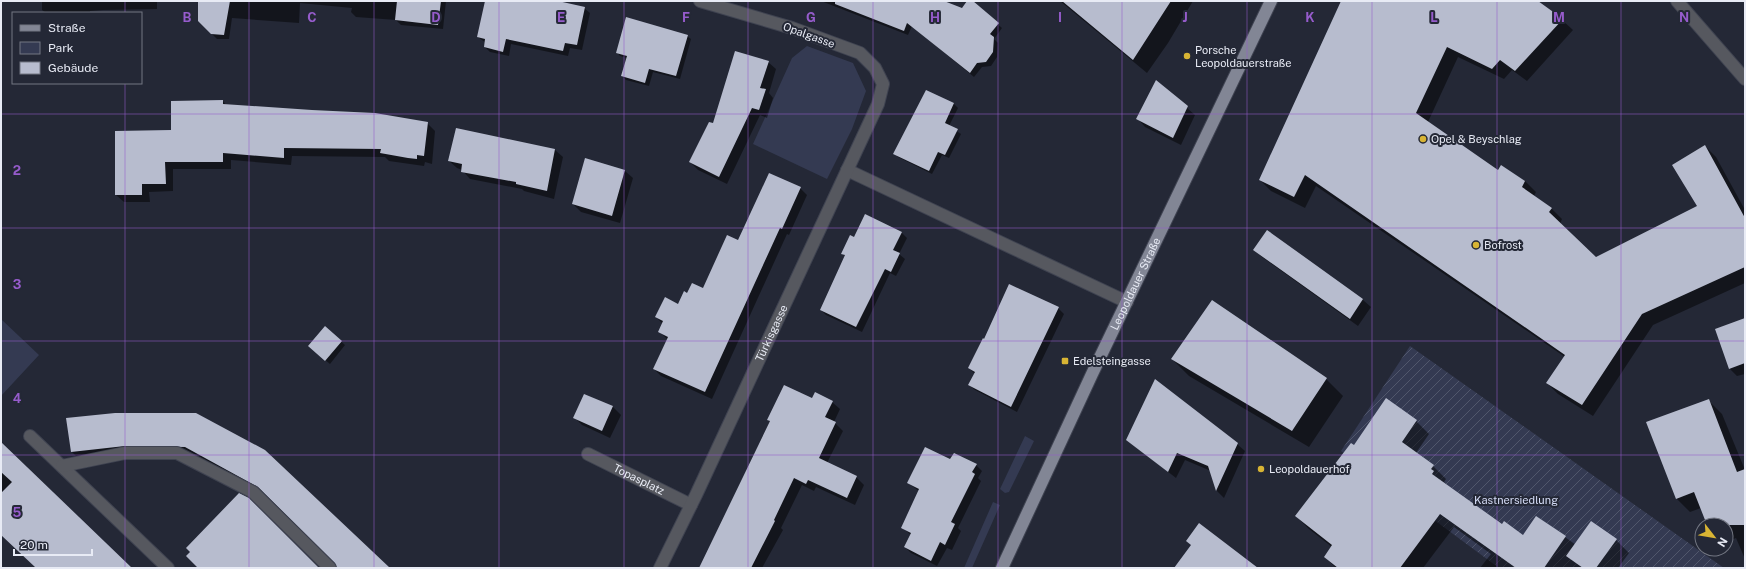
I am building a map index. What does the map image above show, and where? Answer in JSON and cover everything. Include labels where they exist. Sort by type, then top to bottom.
[{"type":"main road","name":"Leopoldauer Straße","points":[[1002,568],[1271,1]]},
{"type":"street","name":"Opalgasse","points":[[700,1],[792,28],[860,53],[876,68],[883,84],[878,104],[847,170]]},
{"type":"street","points":[[1677,1],[1745,80]]},
{"type":"street","points":[[847,170],[1127,302]]},
{"type":"street","name":"Türkisgasse","points":[[693,500],[847,170]]},
{"type":"street","points":[[30,436],[168,568]]},
{"type":"street","points":[[62,466],[125,452],[177,453],[253,492],[330,568]]},
{"type":"street","name":"Topasplatz","points":[[588,454],[693,500]]},
{"type":"street","points":[[660,568],[693,500]]},
{"type":"green space","points":[[807,46],[853,63],[866,91],[852,129],[827,179],[753,144],[792,58]]},
{"type":"green space","points":[[1,319],[39,355],[1,396]]},
{"type":"green space","name":"Kastnersiedlung","points":[[1410,346],[1694,547],[1694,557],[1708,557],[1724,568],[1499,568],[1341,451]]},
{"type":"green space","points":[[1025,436],[1034,441],[1009,492],[1005,493],[1000,489]]},
{"type":"green space","points":[[993,502],[1000,505],[972,568],[964,568]]},
{"type":"building","points":[[198,1],[230,1],[224,35],[211,34],[198,21]]},
{"type":"building","points":[[397,1],[441,1],[438,25],[395,20]]},
{"type":"building","points":[[485,1],[558,1],[585,7],[577,45],[565,43],[563,51],[506,39],[503,52],[484,47],[485,39],[477,37]]},
{"type":"building","points":[[835,1],[944,1],[962,8],[967,1],[973,1],[999,23],[990,34],[994,37],[993,52],[986,62],[977,63],[970,73],[907,23],[904,31],[835,4]]},
{"type":"building","points":[[1062,1],[1171,1],[1133,60]]},
{"type":"building","points":[[1341,1],[1538,1],[1563,19],[1515,71],[1500,60],[1492,69],[1447,47],[1416,113],[1498,170],[1501,165],[1525,181],[1522,187],[1552,208],[1549,212],[1596,257],[1697,206],[1672,165],[1705,145],[1745,218],[1745,267],[1642,314],[1582,405],[1546,383],[1565,355],[1305,175],[1294,197],[1259,180]]},
{"type":"building","points":[[626,17],[688,35],[676,76],[649,69],[645,83],[621,76],[627,56],[616,53]]},
{"type":"building","points":[[735,51],[769,61],[760,88],[766,89],[759,110],[752,108],[719,177],[689,162],[709,122],[713,123]]},
{"type":"building","points":[[1156,80],[1188,106],[1173,138],[1136,119]]},
{"type":"building","points":[[926,90],[954,103],[945,123],[958,129],[945,155],[938,152],[929,171],[893,154]]},
{"type":"building","points":[[223,100],[223,104],[375,113],[428,122],[424,156],[417,155],[417,159],[408,158],[380,153],[381,149],[284,148],[284,158],[223,153],[223,162],[165,162],[166,184],[142,184],[142,195],[115,195],[115,131],[171,130],[171,101]]},
{"type":"building","points":[[456,128],[555,149],[547,191],[516,184],[516,182],[461,172],[462,164],[448,161]]},
{"type":"building","points":[[585,158],[625,170],[612,216],[572,204]]},
{"type":"building","points":[[769,173],[801,187],[782,229],[780,228],[705,392],[653,369],[668,337],[658,332],[663,321],[655,317],[665,297],[678,304],[684,291],[687,293],[692,283],[703,288],[727,235],[738,240]]},
{"type":"building","points":[[865,214],[902,232],[893,250],[900,253],[891,272],[885,269],[856,327],[820,310],[845,255],[841,254],[850,235],[854,237]]},
{"type":"building","points":[[1267,230],[1363,299],[1350,319],[1253,250]]},
{"type":"building","points":[[1009,284],[1059,307],[1011,407],[968,385],[975,372],[968,368],[983,338],[984,339]]},
{"type":"building","points":[[1212,300],[1327,378],[1292,431],[1171,359]]},
{"type":"building","points":[[1745,318],[1745,363],[1729,369],[1715,329]]},
{"type":"building","points":[[325,326],[342,341],[325,361],[308,346]]},
{"type":"building","name":"Leopoldauerhof","points":[[1155,379],[1238,443],[1216,491],[1208,466],[1177,453],[1168,472],[1126,440]]},
{"type":"building","points":[[784,385],[812,398],[815,392],[833,401],[825,417],[836,422],[819,458],[857,476],[847,498],[808,480],[806,484],[794,478],[774,520],[775,521],[751,568],[699,568],[770,421],[767,420]]},
{"type":"building","points":[[584,394],[613,406],[602,431],[573,418]]},
{"type":"building","points":[[1386,398],[1417,420],[1402,442],[1434,465],[1431,469],[1434,471],[1432,474],[1502,524],[1504,521],[1523,535],[1536,516],[1566,536],[1544,568],[1516,568],[1440,514],[1400,568],[1338,568],[1324,557],[1332,545],[1295,516],[1351,443],[1354,445]]},
{"type":"building","points":[[1709,399],[1737,472],[1745,469],[1745,525],[1734,525],[1734,517],[1704,517],[1694,492],[1676,499],[1646,422]]},
{"type":"building","points":[[115,413],[196,413],[265,450],[390,568],[337,568],[335,563],[258,487],[185,447],[125,446],[71,452],[66,418]]},
{"type":"building","points":[[1,442],[132,568],[36,568],[1,535],[1,493],[12,482],[1,472]]},
{"type":"building","points":[[925,447],[950,459],[954,453],[977,464],[972,472],[975,474],[951,522],[955,524],[945,545],[940,542],[931,561],[904,547],[911,533],[901,528],[919,489],[907,483]]},
{"type":"building","points":[[239,493],[249,498],[319,568],[198,568],[186,556],[190,552],[186,548]]},
{"type":"building","points":[[1591,521],[1617,539],[1596,568],[1583,568],[1566,556]]},
{"type":"building","points":[[1199,523],[1258,568],[1174,568],[1191,545],[1186,541]]},
{"type":"place","name":"Porsche Leopoldauerstraße","points":[[1187,56]]},
{"type":"place","name":"Opel & Beyschlag","points":[[1423,139]]},
{"type":"place","name":"Bofrost","points":[[1476,245]]},
{"type":"place","name":"Edelsteingasse","points":[[1065,361]]},
{"type":"place","name":"Leopoldauerhof","points":[[1261,469]]}]
